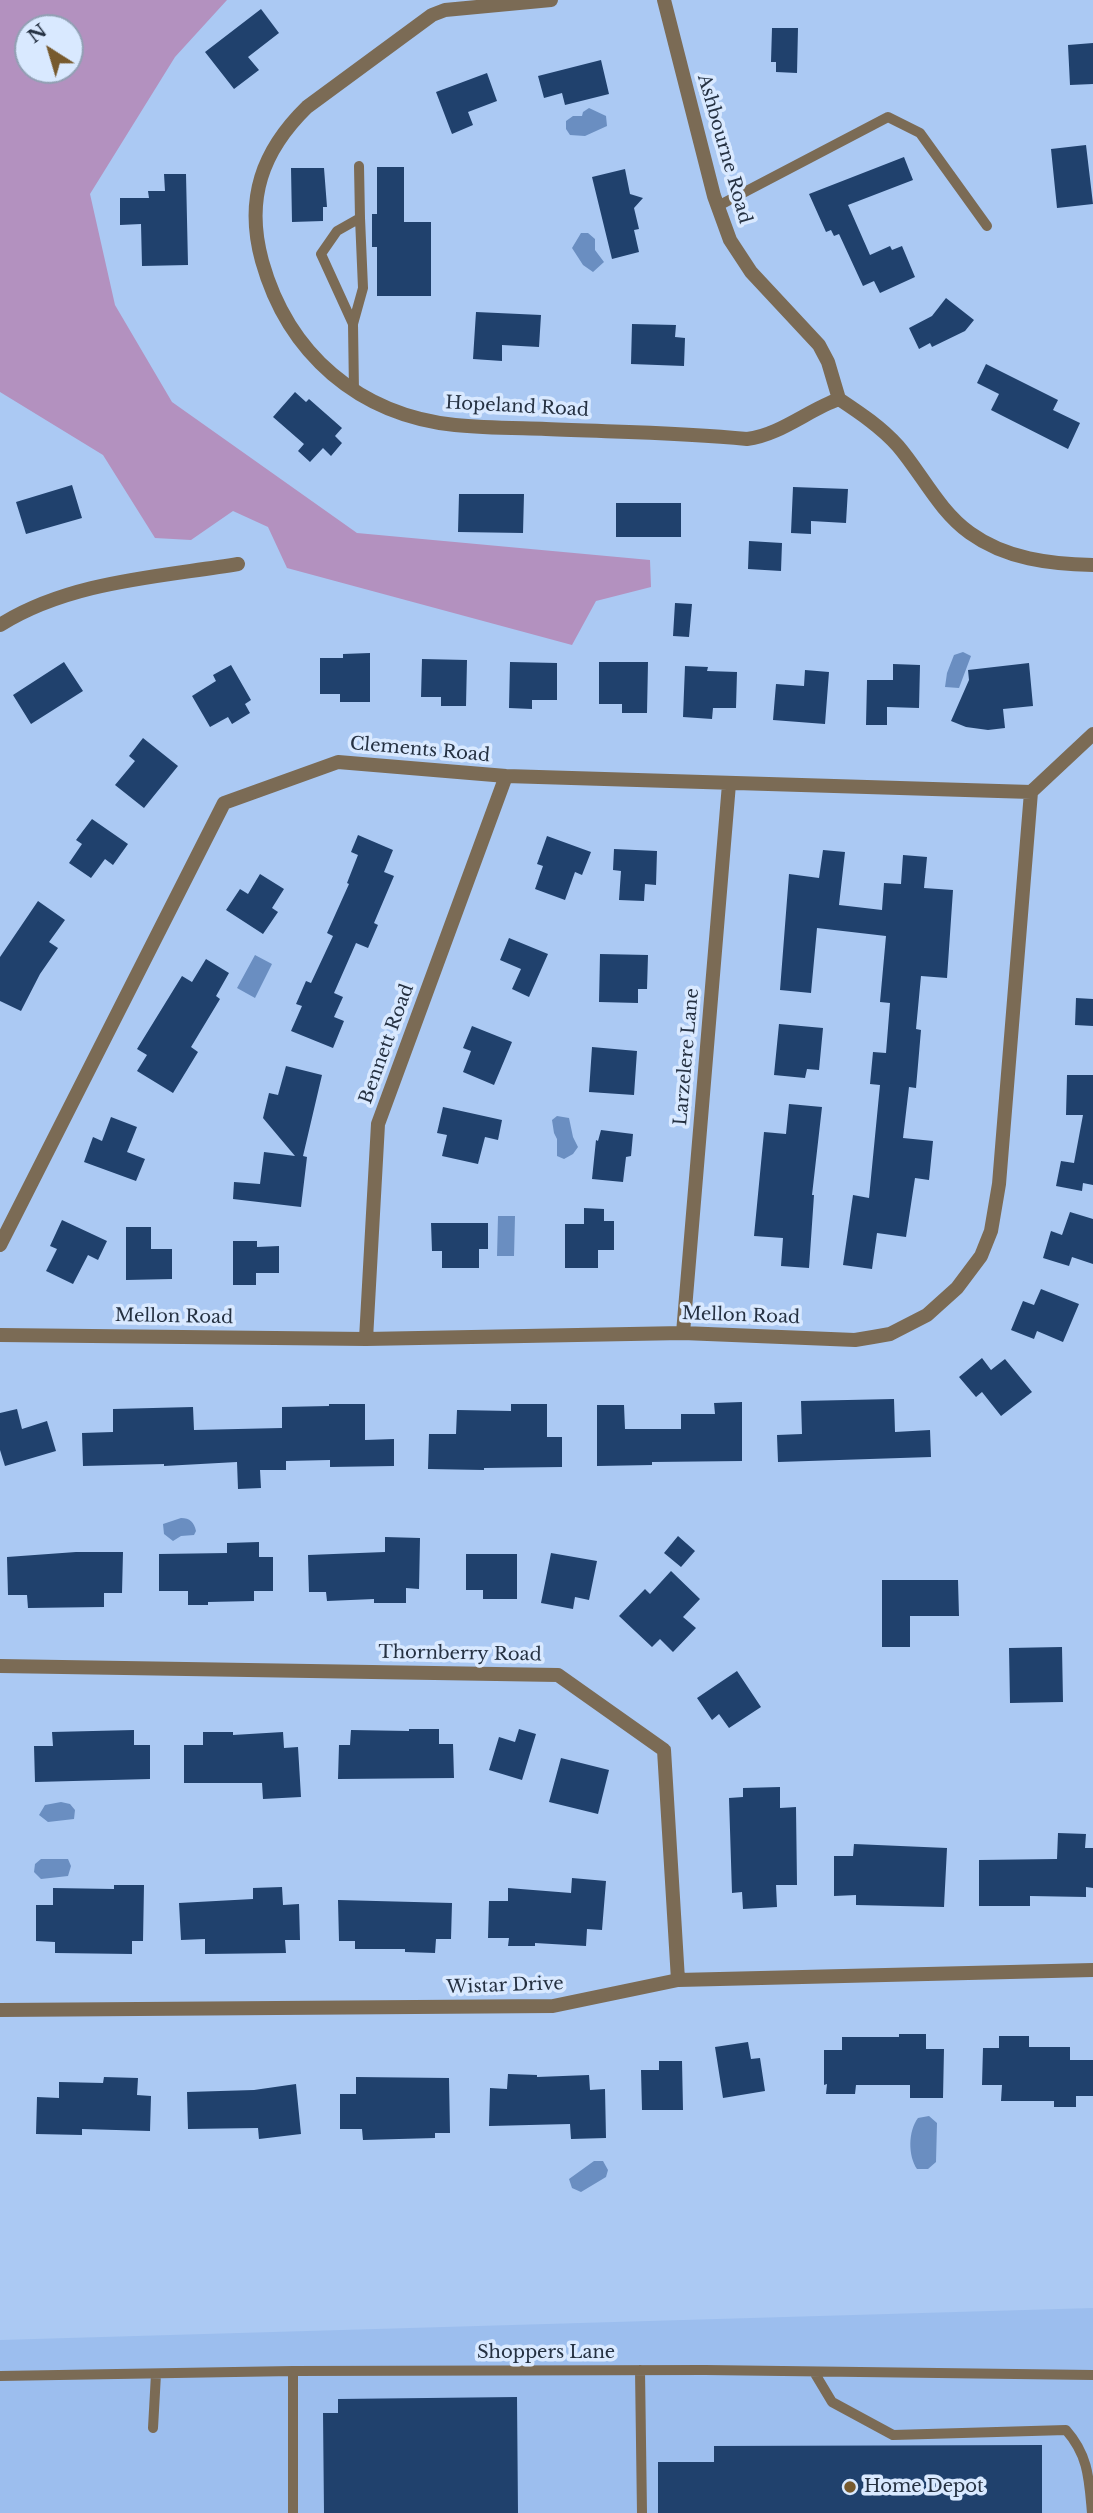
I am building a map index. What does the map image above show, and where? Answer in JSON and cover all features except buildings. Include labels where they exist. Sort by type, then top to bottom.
[{"type":"street","name":"Hopeland Road","points":[[551,0],[445,10],[432,15],[307,107],[283,133],[265,164],[256,198],[256,216],[265,272],[289,324],[326,371],[354,392],[386,408],[454,425],[747,439],[775,431],[808,412],[839,399]]},
{"type":"street","name":"Ashbourne Road","points":[[664,0],[718,206],[730,240],[751,272],[819,345],[828,362],[839,399]]},
{"type":"street","points":[[839,399],[883,431],[947,512],[969,533],[1013,556],[1093,565]]},
{"type":"street","points":[[0,625],[16,614],[69,594],[238,564]]},
{"type":"street","points":[[1031,792],[1093,734]]},
{"type":"street","name":"Clements Road","points":[[0,1245],[224,803],[338,762],[506,776],[1031,792]]},
{"type":"street","name":"Bennett Road","points":[[366,1339],[378,1124],[506,776]]},
{"type":"street","name":"Larzelere Lane","points":[[684,1333],[729,784]]},
{"type":"street","name":"Mellon Road","points":[[0,1335],[366,1339],[684,1333],[855,1340],[890,1334],[934,1309],[970,1273],[981,1256],[991,1231],[999,1184],[1031,792]]},
{"type":"street","name":"Thornberry Road","points":[[0,1667],[558,1675],[664,1750],[678,1980]]},
{"type":"street","name":"Wistar Drive","points":[[0,2010],[553,2007],[678,1980],[1093,1970]]},
{"type":"lane","points":[[718,206],[888,117],[920,133],[988,226]]},
{"type":"lane","points":[[354,392],[353,324],[363,288],[359,166]]},
{"type":"lane","points":[[353,324],[321,254],[337,231],[360,218]]},
{"type":"lane","points":[[640,2370],[642,2513]]},
{"type":"lane","name":"Shoppers Lane","points":[[0,2375],[640,2370],[1093,2375]]},
{"type":"lane","points":[[293,2371],[293,2513]]},
{"type":"lane","points":[[814,2372],[832,2402],[893,2435],[1066,2430],[1079,2445],[1088,2472],[1092,2513]]},
{"type":"lane","points":[[153,2428],[156,2374]]},
{"type":"shaded area","points":[[0,0],[227,0],[175,57],[90,194],[115,305],[172,402],[357,533],[650,560],[651,587],[596,601],[572,645],[287,568],[268,527],[233,511],[191,540],[155,538],[103,455],[0,392]]},
{"type":"shaded area","points":[[589,108],[606,116],[607,126],[585,136],[570,135],[566,129],[566,121],[573,116],[582,116]]},
{"type":"shaded area","points":[[581,233],[588,233],[595,239],[595,250],[604,262],[593,272],[583,265],[572,248]]},
{"type":"shaded area","points":[[963,652],[971,656],[959,688],[945,687],[954,655]]},
{"type":"shaded area","points":[[255,955],[272,964],[255,998],[237,988]]},
{"type":"shaded area","points":[[557,1116],[569,1118],[578,1147],[564,1159],[557,1156],[557,1139],[552,1120]]},
{"type":"shaded area","points":[[498,1216],[515,1216],[514,1256],[497,1256]]},
{"type":"shaded area","points":[[181,1518],[191,1521],[196,1531],[194,1535],[181,1536],[173,1541],[164,1534],[163,1524]]},
{"type":"shaded area","points":[[61,1802],[70,1804],[75,1810],[74,1819],[48,1822],[39,1815],[45,1805]]},
{"type":"shaded area","points":[[41,1859],[68,1859],[71,1866],[68,1876],[41,1879],[34,1872],[35,1864]]},
{"type":"shaded area","points":[[929,2116],[937,2123],[936,2162],[928,2169],[917,2169],[911,2151],[912,2130],[918,2118]]},
{"type":"shaded area","points":[[594,2161],[603,2161],[608,2170],[606,2177],[581,2192],[572,2188],[569,2179]]},
{"type":"shaded area","points":[[1093,2308],[1093,2513],[0,2513],[0,2340]]},
{"type":"place","name":"Home Depot","points":[[850,2487]]}]
